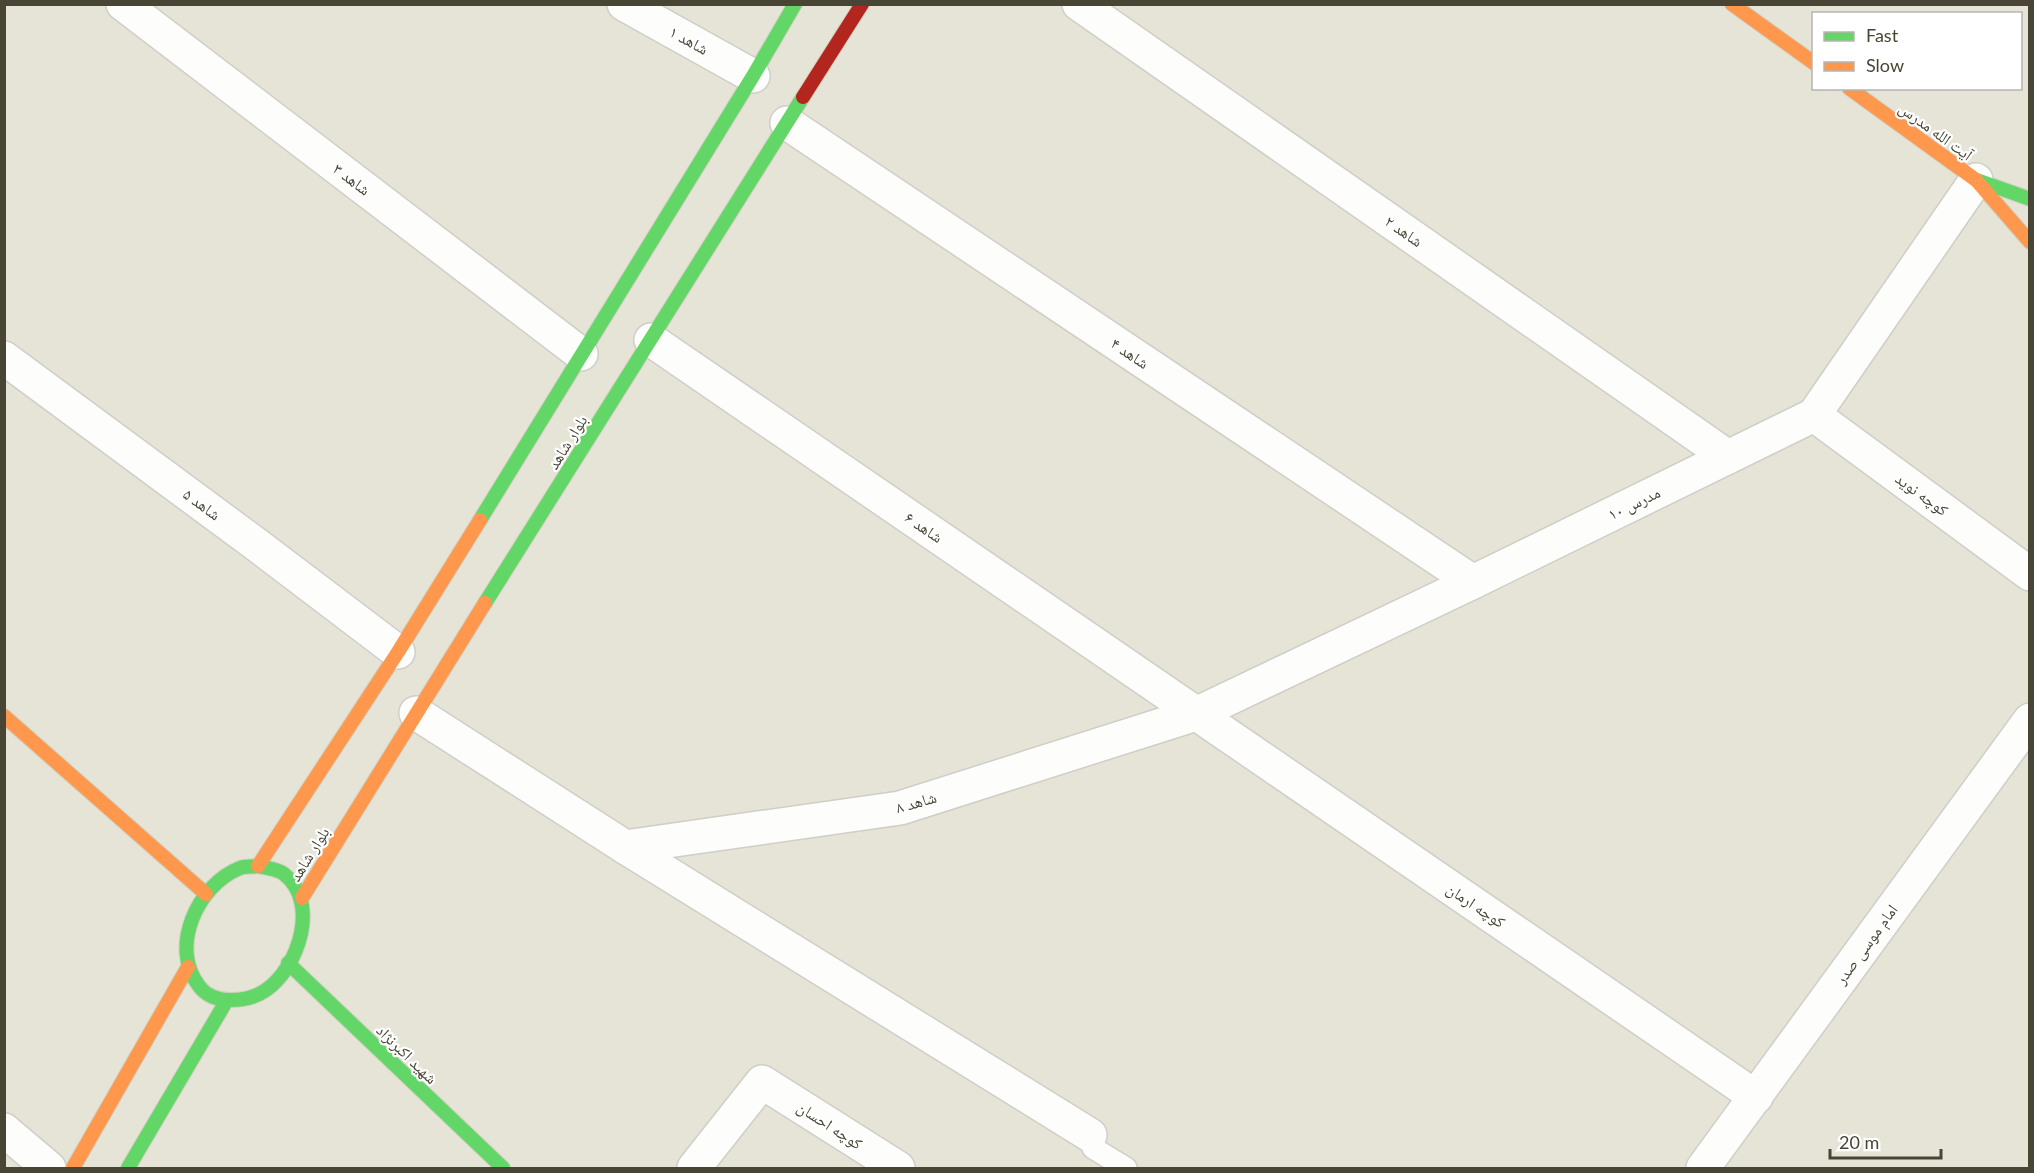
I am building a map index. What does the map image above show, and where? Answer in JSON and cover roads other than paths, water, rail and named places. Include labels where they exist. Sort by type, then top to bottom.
[{"type":"street","name":"شاهد ۳","points":[[123,4],[581,354]]},
{"type":"street","name":"شاهد ۱","points":[[624,4],[753,76]]},
{"type":"street","name":"بلوار شاهد","points":[[258,866],[398,652],[753,76],[795,4]]},
{"type":"street","name":"بلوار شاهد","points":[[302,898],[862,4]]},
{"type":"street","points":[[1740,7],[1812,61]]},
{"type":"street","name":"شاهد ۲","points":[[1096,9],[1728,457]]},
{"type":"street","name":"آیت الله مدرس","points":[[1852,90],[1976,180],[2030,242]]},
{"type":"street","name":"شاهد ۴","points":[[787,123],[1473,582]]},
{"type":"street","name":"مدرس ۱۰","points":[[1196,714],[1473,582],[1814,415],[1976,180]]},
{"type":"street","name":"آیت الله مدرس","points":[[1976,180],[2030,199]]},
{"type":"street","name":"شاهد ۶","points":[[651,340],[1196,714]]},
{"type":"street","name":"شاهد ۵","points":[[4,358],[398,652]]},
{"type":"street","name":"کوچه نوید","points":[[1814,415],[2030,573]]},
{"type":"street","points":[[416,713],[625,847],[1090,1135]]},
{"type":"street","name":"شاهد ۸","points":[[625,847],[900,808],[1196,714]]},
{"type":"street","name":"کوچه ارمان","points":[[1196,714],[1755,1096]]},
{"type":"street","points":[[4,716],[206,894]]},
{"type":"street","name":"امام موسی صدر","points":[[1703,1168],[2030,720]]},
{"type":"street","points":[[258,866],[271,867],[285,873],[297,885],[302,898],[303,915],[297,949],[283,972],[267,988],[249,999],[227,1000],[209,996],[192,981],[188,966],[186,947],[195,913],[206,894],[222,878],[240,868],[258,866]]},
{"type":"street","name":"شهید اکبرنژاد","points":[[288,963],[503,1168]]},
{"type":"street","points":[[73,1168],[188,966]]},
{"type":"street","points":[[128,1168],[227,1000]]},
{"type":"street","name":"کوچه احسان","points":[[694,1168],[762,1082],[898,1168]]},
{"type":"street","points":[[4,1130],[49,1168]]},
{"type":"lane","points":[[1090,1135],[1093,1148],[1126,1168]]}]
